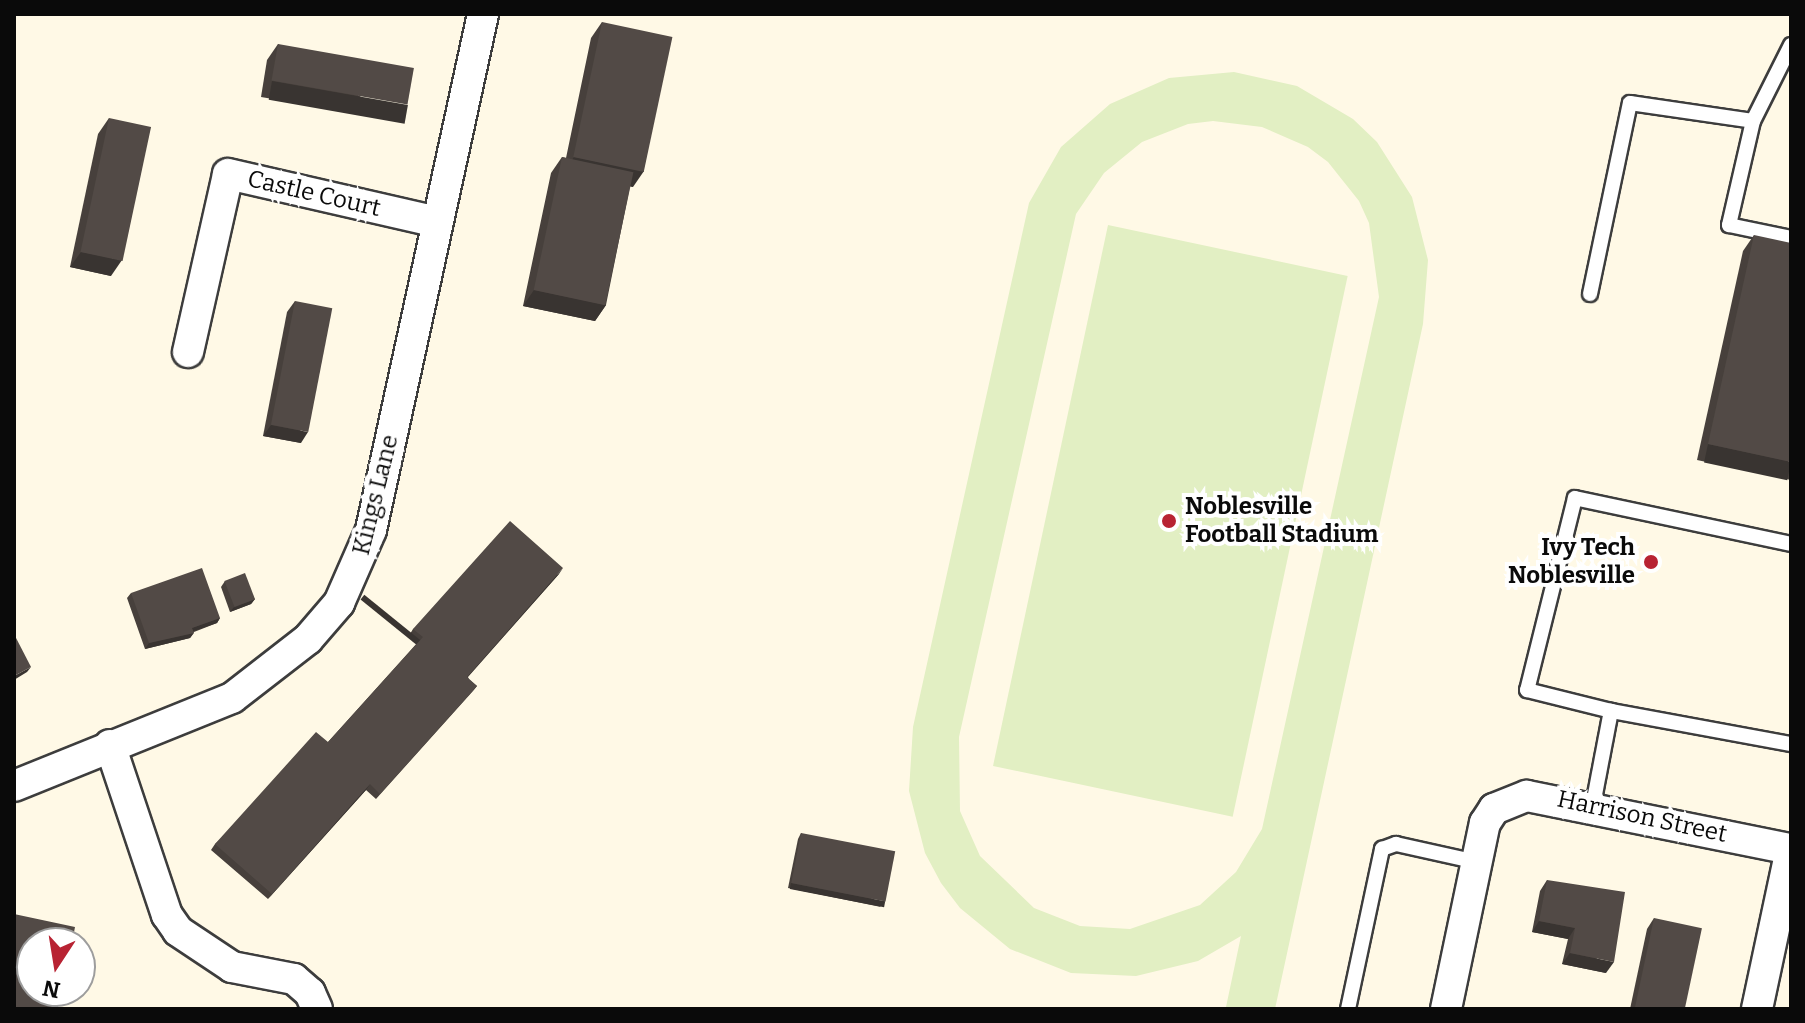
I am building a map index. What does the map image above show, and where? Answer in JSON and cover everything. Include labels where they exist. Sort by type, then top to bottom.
[{"type":"street","name":"Kings Lane","points":[[14,786],[232,698],[308,639],[339,603],[371,530],[483,14]]},
{"type":"street","name":"Castle Court","points":[[188,352],[228,174],[438,222]]},
{"type":"street","points":[[110,745],[167,915],[178,931],[232,967],[294,979],[310,993],[317,1009]]},
{"type":"street","name":"Harrison Street","points":[[1477,862],[1485,823],[1494,809],[1527,796],[1593,805],[1791,849]]},
{"type":"street","points":[[1757,1009],[1791,849]]},
{"type":"street","points":[[1446,1009],[1477,862]]},
{"type":"lane","points":[[1791,45],[1753,121],[1729,225],[1791,238]]},
{"type":"lane","points":[[1590,294],[1630,103],[1753,121]]},
{"type":"lane","points":[[1791,544],[1575,498],[1527,690],[1611,711],[1791,744]]},
{"type":"lane","points":[[1593,805],[1611,711]]},
{"type":"lane","points":[[1348,1009],[1382,849],[1396,844],[1477,862]]},
{"type":"green space","points":[[1234,72],[1297,86],[1353,119],[1377,142],[1412,197],[1428,260],[1423,324],[1275,1009],[1226,1007],[1241,936],[1198,961],[1136,976],[1071,973],[1010,949],[960,908],[941,883],[925,853],[909,791],[913,727],[1029,203],[1061,147],[1110,104],[1169,78]],"holes":[[[1213,121],[1262,127],[1308,147],[1328,162],[1359,201],[1369,223],[1379,297],[1262,829],[1236,872],[1200,905],[1130,929],[1080,926],[1034,908],[980,856],[960,811],[959,737],[1076,214],[1104,173],[1142,142],[1188,124]]]},
{"type":"green space","name":"Noblesville Football Stadium","points":[[1108,225],[1348,276],[1233,817],[993,766]]},
{"type":"building","points":[[602,22],[672,37],[644,172],[573,157]]},
{"type":"building","points":[[278,44],[414,68],[407,104],[272,80]]},
{"type":"building","points":[[109,118],[151,127],[123,261],[81,252]]},
{"type":"building","points":[[562,157],[633,172],[605,305],[534,290]]},
{"type":"building","points":[[1754,235],[1791,243],[1791,462],[1708,444]]},
{"type":"building","points":[[295,301],[332,308],[308,432],[271,425]]},
{"type":"building","points":[[510,521],[563,568],[467,677],[477,686],[380,794],[370,784],[272,894],[215,844],[316,732],[328,742],[423,637],[413,629]]},
{"type":"building","points":[[202,568],[220,618],[192,628],[194,633],[149,643],[131,593]]},
{"type":"building","points":[[245,573],[255,599],[234,607],[224,581]]},
{"type":"building","points":[[14,634],[31,667],[14,676]]},
{"type":"building","points":[[801,833],[895,851],[886,901],[791,883]]},
{"type":"building","points":[[1547,880],[1625,892],[1614,962],[1570,953],[1575,928],[1539,921]]},
{"type":"building","points":[[14,914],[75,927],[16,927],[16,1007],[57,1007],[14,1009]]},
{"type":"building","points":[[1654,918],[1702,928],[1685,1009],[1635,1009]]},
{"type":"place","name":"Noblesville Football Stadium","points":[[1169,521]]},
{"type":"place","name":"Ivy Tech Noblesville","points":[[1651,562]]}]
